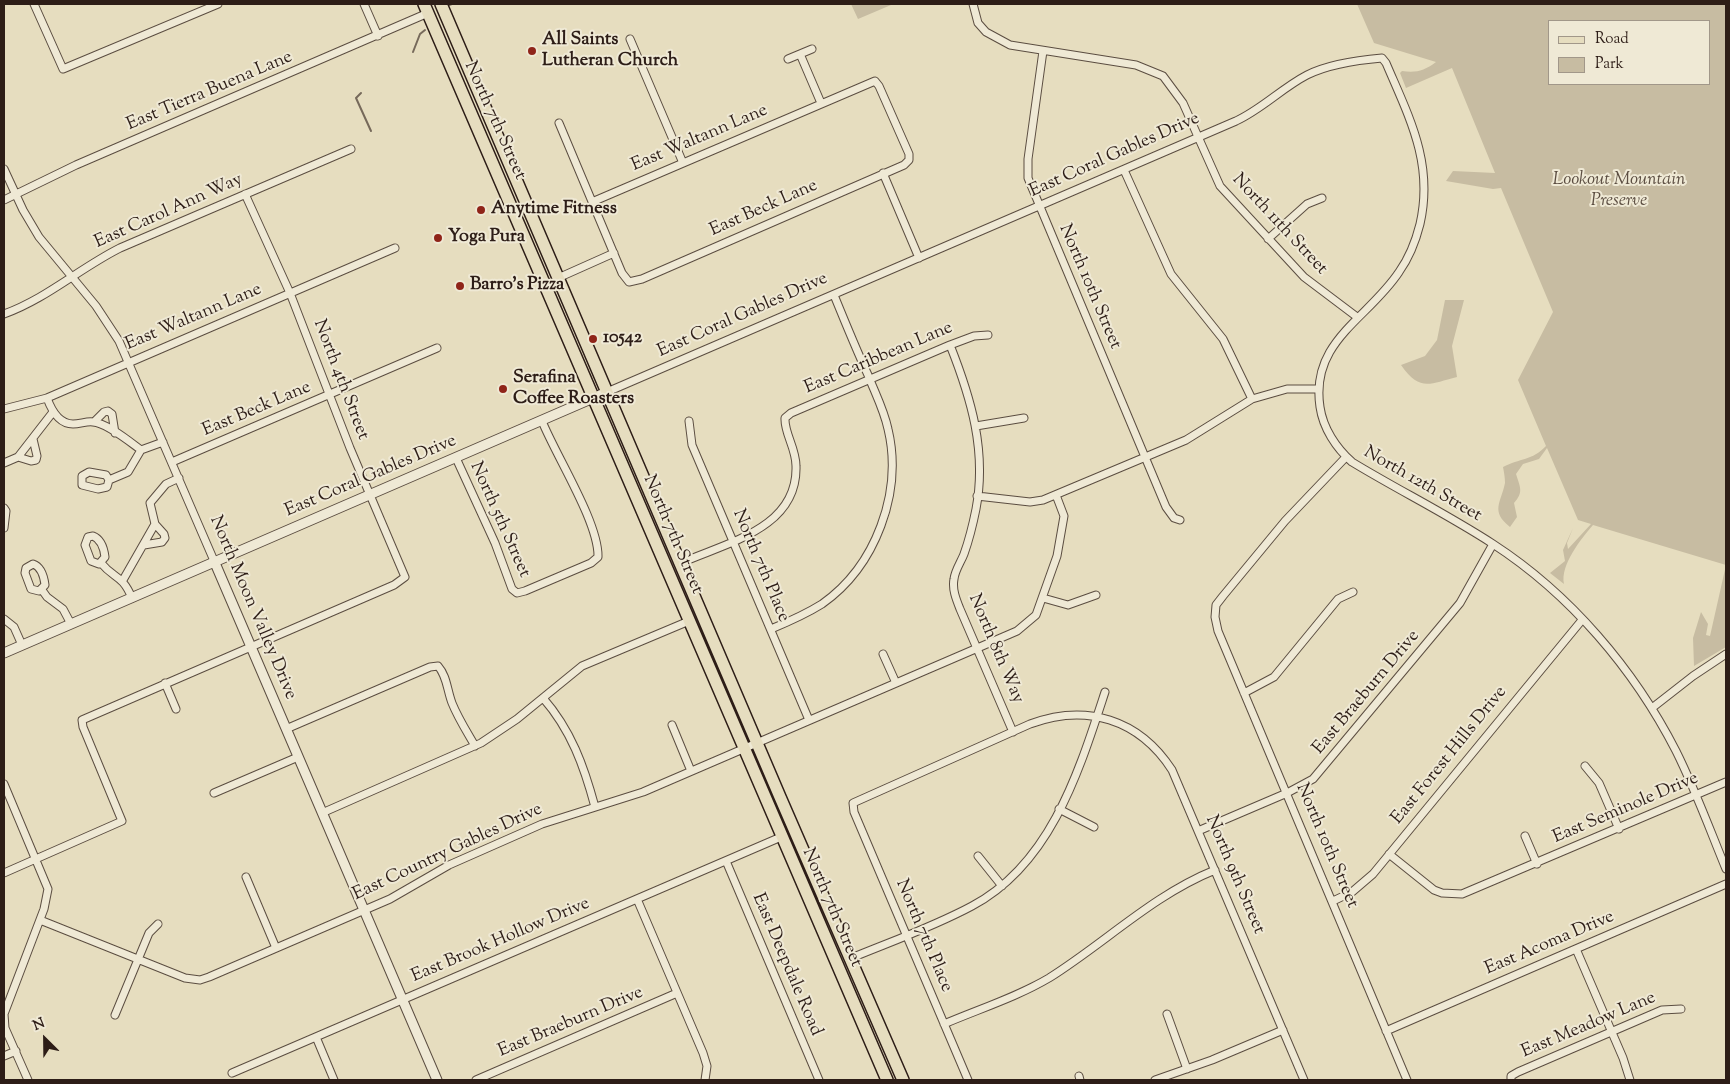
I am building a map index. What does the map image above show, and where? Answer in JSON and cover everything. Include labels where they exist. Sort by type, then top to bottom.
[{"type":"main road","name":"North 7th Street","points":[[441,4],[903,1080]]},
{"type":"main road","name":"North 7th Street","points":[[427,7],[438,37],[887,1080]]},
{"type":"main road","points":[[427,7],[446,16],[438,37]]},
{"type":"street","points":[[34,4],[63,69],[218,4]]},
{"type":"street","points":[[364,4],[378,36]]},
{"type":"street","points":[[973,4],[974,17],[986,32],[1010,45],[1136,65],[1163,76],[1178,94],[1198,138]]},
{"type":"street","name":"East Tierra Buena Lane","points":[[4,200],[76,165],[378,36],[427,7]]},
{"type":"street","points":[[630,39],[683,163]]},
{"type":"street","points":[[788,59],[812,49]]},
{"type":"street","name":"North 10th Street","points":[[1043,51],[1027,170],[1039,207],[1144,457],[1166,507],[1174,518],[1180,520]]},
{"type":"street","points":[[800,54],[821,103]]},
{"type":"street","name":"East Coral Gables Drive","points":[[4,653],[1248,116],[1306,75],[1331,66],[1382,58]]},
{"type":"street","name":"North 12th Street","points":[[1382,58],[1386,63],[1418,141],[1424,176],[1424,196],[1415,238],[1399,272],[1328,352],[1323,364],[1319,389],[1323,421],[1346,457],[1493,544],[1546,586],[1582,620],[1628,674],[1652,708],[1676,752],[1696,795],[1726,869]]},
{"type":"street","name":"East Waltann Lane","points":[[592,202],[875,81],[879,86],[909,154],[909,160]]},
{"type":"street","points":[[558,278],[614,253],[559,123]]},
{"type":"street","name":"North 11th Street","points":[[1198,138],[1220,186],[1304,277],[1358,317]]},
{"type":"street","name":"East Carol Ann Way","points":[[4,314],[36,300],[120,248],[351,149]]},
{"type":"street","name":"East Beck Lane","points":[[614,253],[622,273],[629,282],[642,279],[904,165],[909,160]]},
{"type":"street","name":"North Moon Valley Drive","points":[[4,168],[15,194],[39,237],[106,321],[129,362],[437,1080]]},
{"type":"street","points":[[1124,170],[1171,274],[1223,339],[1252,399]]},
{"type":"street","points":[[883,173],[919,258]]},
{"type":"street","name":"North 4th Street","points":[[245,194],[290,293],[370,496],[405,577],[394,585],[251,646]]},
{"type":"street","points":[[1268,239],[1307,204],[1322,198]]},
{"type":"street","name":"East Waltann Lane","points":[[4,409],[47,398],[395,248]]},
{"type":"street","points":[[771,629],[808,612],[841,588],[864,559],[880,529],[889,498],[892,457],[885,418],[834,295]]},
{"type":"street","name":"East Caribbean Lane","points":[[733,541],[768,524],[783,508],[791,494],[796,466],[794,448],[784,425],[784,418],[791,413],[950,345],[974,336],[988,335]]},
{"type":"street","name":"North 8th Way","points":[[950,345],[968,392],[976,426],[979,453],[977,496],[968,538],[954,577],[954,588],[1013,732]]},
{"type":"street","name":"East Beck Lane","points":[[172,462],[437,348]]},
{"type":"street","points":[[977,496],[1030,502],[1056,494],[1186,440],[1252,399],[1287,389],[1319,389]]},
{"type":"street","points":[[47,398],[53,412],[72,424],[94,422],[141,450]]},
{"type":"street","points":[[94,422],[104,412],[108,411],[112,414],[115,433]]},
{"type":"street","points":[[18,458],[53,412]]},
{"type":"street","points":[[976,426],[1024,418]]},
{"type":"street","name":"North 7th Place","points":[[689,421],[692,445],[810,720]]},
{"type":"street","name":"North 5th Street","points":[[456,458],[496,543],[512,589],[517,593],[591,563],[598,557],[598,549],[586,514],[542,422]]},
{"type":"street","points":[[4,462],[18,458],[31,461],[36,460],[37,456],[33,439]]},
{"type":"street","points":[[109,480],[128,472],[141,450],[163,442]]},
{"type":"street","name":"North 10th Street","points":[[1346,457],[1285,521],[1223,596],[1216,605],[1216,624],[1407,1080]]},
{"type":"street","points":[[144,545],[162,542],[165,538],[164,534],[155,524],[150,503],[166,484],[179,478]]},
{"type":"street","points":[[1056,494],[1062,507],[1064,523],[1058,556],[1043,598],[1068,605],[1096,595]]},
{"type":"street","points":[[4,508],[6,511],[4,528]]},
{"type":"street","points":[[123,580],[155,524]]},
{"type":"street","points":[[681,563],[733,541]]},
{"type":"street","name":"East Braeburn Drive","points":[[1198,831],[1287,793],[1313,779],[1399,679],[1460,603],[1493,544]]},
{"type":"street","points":[[101,563],[106,569],[123,580],[132,598]]},
{"type":"street","points":[[42,590],[47,597],[63,609],[71,624]]},
{"type":"street","points":[[1244,693],[1274,677],[1338,600],[1354,592]]},
{"type":"street","name":"East Country Gables Drive","points":[[40,920],[185,978],[200,980],[390,899],[460,860],[542,824],[627,798],[977,648],[1025,626],[1036,614],[1043,598]]},
{"type":"street","points":[[4,619],[14,627],[22,645]]},
{"type":"street","points":[[322,813],[475,746],[506,727],[582,666],[689,620]]},
{"type":"street","name":"East Forest Hills Drive","points":[[1332,901],[1362,885],[1582,620]]},
{"type":"street","points":[[4,873],[122,821],[83,727],[82,720],[251,646]]},
{"type":"street","points":[[883,654],[896,683]]},
{"type":"street","points":[[1652,708],[1693,676],[1726,654]]},
{"type":"street","points":[[286,729],[430,667],[438,666],[443,672],[449,695],[459,718],[475,746]]},
{"type":"street","points":[[165,683],[176,709]]},
{"type":"street","points":[[850,959],[972,906],[1002,886],[1028,861],[1077,775],[1105,692]]},
{"type":"street","points":[[543,698],[561,722],[575,746],[595,807]]},
{"type":"street","points":[[1013,732],[1058,716],[1071,714],[1097,717]]},
{"type":"street","name":"North 9th Street","points":[[1097,717],[1126,726],[1144,738],[1160,753],[1172,770],[1304,1080]]},
{"type":"street","points":[[672,725],[691,771]]},
{"type":"street","name":"North 7th Place","points":[[968,1080],[854,812],[852,803],[1013,732]]},
{"type":"street","points":[[214,793],[298,757]]},
{"type":"street","points":[[1584,766],[1599,783],[1619,829]]},
{"type":"street","name":"East Seminole Drive","points":[[1388,854],[1425,884],[1442,893],[1453,895],[1474,890],[1537,864],[1726,782]]},
{"type":"street","points":[[4,784],[48,889],[47,902],[12,989],[4,1020],[28,1080]]},
{"type":"street","points":[[1059,809],[1094,827]]},
{"type":"street","name":"East Seminole Drive","points":[[1525,836],[1537,864]]},
{"type":"street","name":"East Brook Hollow Drive","points":[[232,1073],[781,837]]},
{"type":"street","points":[[978,856],[1002,886]]},
{"type":"street","name":"East Deepdale Road","points":[[726,861],[819,1080]]},
{"type":"street","points":[[944,1024],[1040,982],[1079,958],[1165,896],[1215,870]]},
{"type":"street","points":[[246,877],[276,948]]},
{"type":"street","name":"East Acoma Drive","points":[[1386,1031],[1726,884]]},
{"type":"street","points":[[637,899],[703,1053],[707,1066],[705,1080]]},
{"type":"street","points":[[115,1015],[148,933],[158,924]]},
{"type":"street","points":[[1576,949],[1623,1058],[1630,1080]]},
{"type":"street","points":[[4,986],[12,989]]},
{"type":"street","name":"East Braeburn Drive","points":[[476,1080],[677,993]]},
{"type":"street","name":"East Meadow Lane","points":[[1511,1078],[1662,1010],[1680,1009]]},
{"type":"street","points":[[1167,1014],[1187,1069]]},
{"type":"street","points":[[1155,1080],[1283,1030]]},
{"type":"street","points":[[316,1037],[334,1080]]},
{"type":"street","points":[[4,1056],[16,1051]]},
{"type":"green space","points":[[851,4],[890,4],[891,5],[858,19]]},
{"type":"green space","name":"Lookout Mountain Preserve","points":[[1357,4],[1726,4],[1726,565],[1593,525],[1577,545],[1568,561],[1565,569],[1564,584],[1550,573],[1565,561],[1563,550],[1573,528],[1567,543],[1568,549],[1591,524],[1578,520],[1547,448],[1539,459],[1523,464],[1516,474],[1520,492],[1514,503],[1517,517],[1510,527],[1500,516],[1498,506],[1505,483],[1503,467],[1531,457],[1546,446],[1518,380],[1553,312],[1501,188],[1493,189],[1446,181],[1453,171],[1495,173],[1452,68],[1406,88],[1400,73],[1402,71],[1420,71],[1436,62],[1374,43]]},
{"type":"green space","points":[[1445,300],[1464,300],[1452,346],[1457,377],[1426,384],[1420,383],[1408,374],[1401,365],[1425,356],[1437,340]]},
{"type":"green space","points":[[1726,565],[1726,647],[1694,666],[1693,638],[1701,612],[1708,624],[1706,635],[1710,636]]},
{"type":"waterway","points":[[413,52],[420,34],[425,30]]},
{"type":"waterway","points":[[361,93],[356,98],[371,131]]},
{"type":"place","name":"All Saints Lutheran Church","points":[[532,51]]},
{"type":"place","name":"Anytime Fitness","points":[[481,210]]},
{"type":"place","name":"Yoga Pura","points":[[438,238]]},
{"type":"place","name":"Barro's Pizza","points":[[460,286]]},
{"type":"place","name":"10542","points":[[593,339]]},
{"type":"place","name":"Serafina Coffee Roasters","points":[[503,389]]}]
